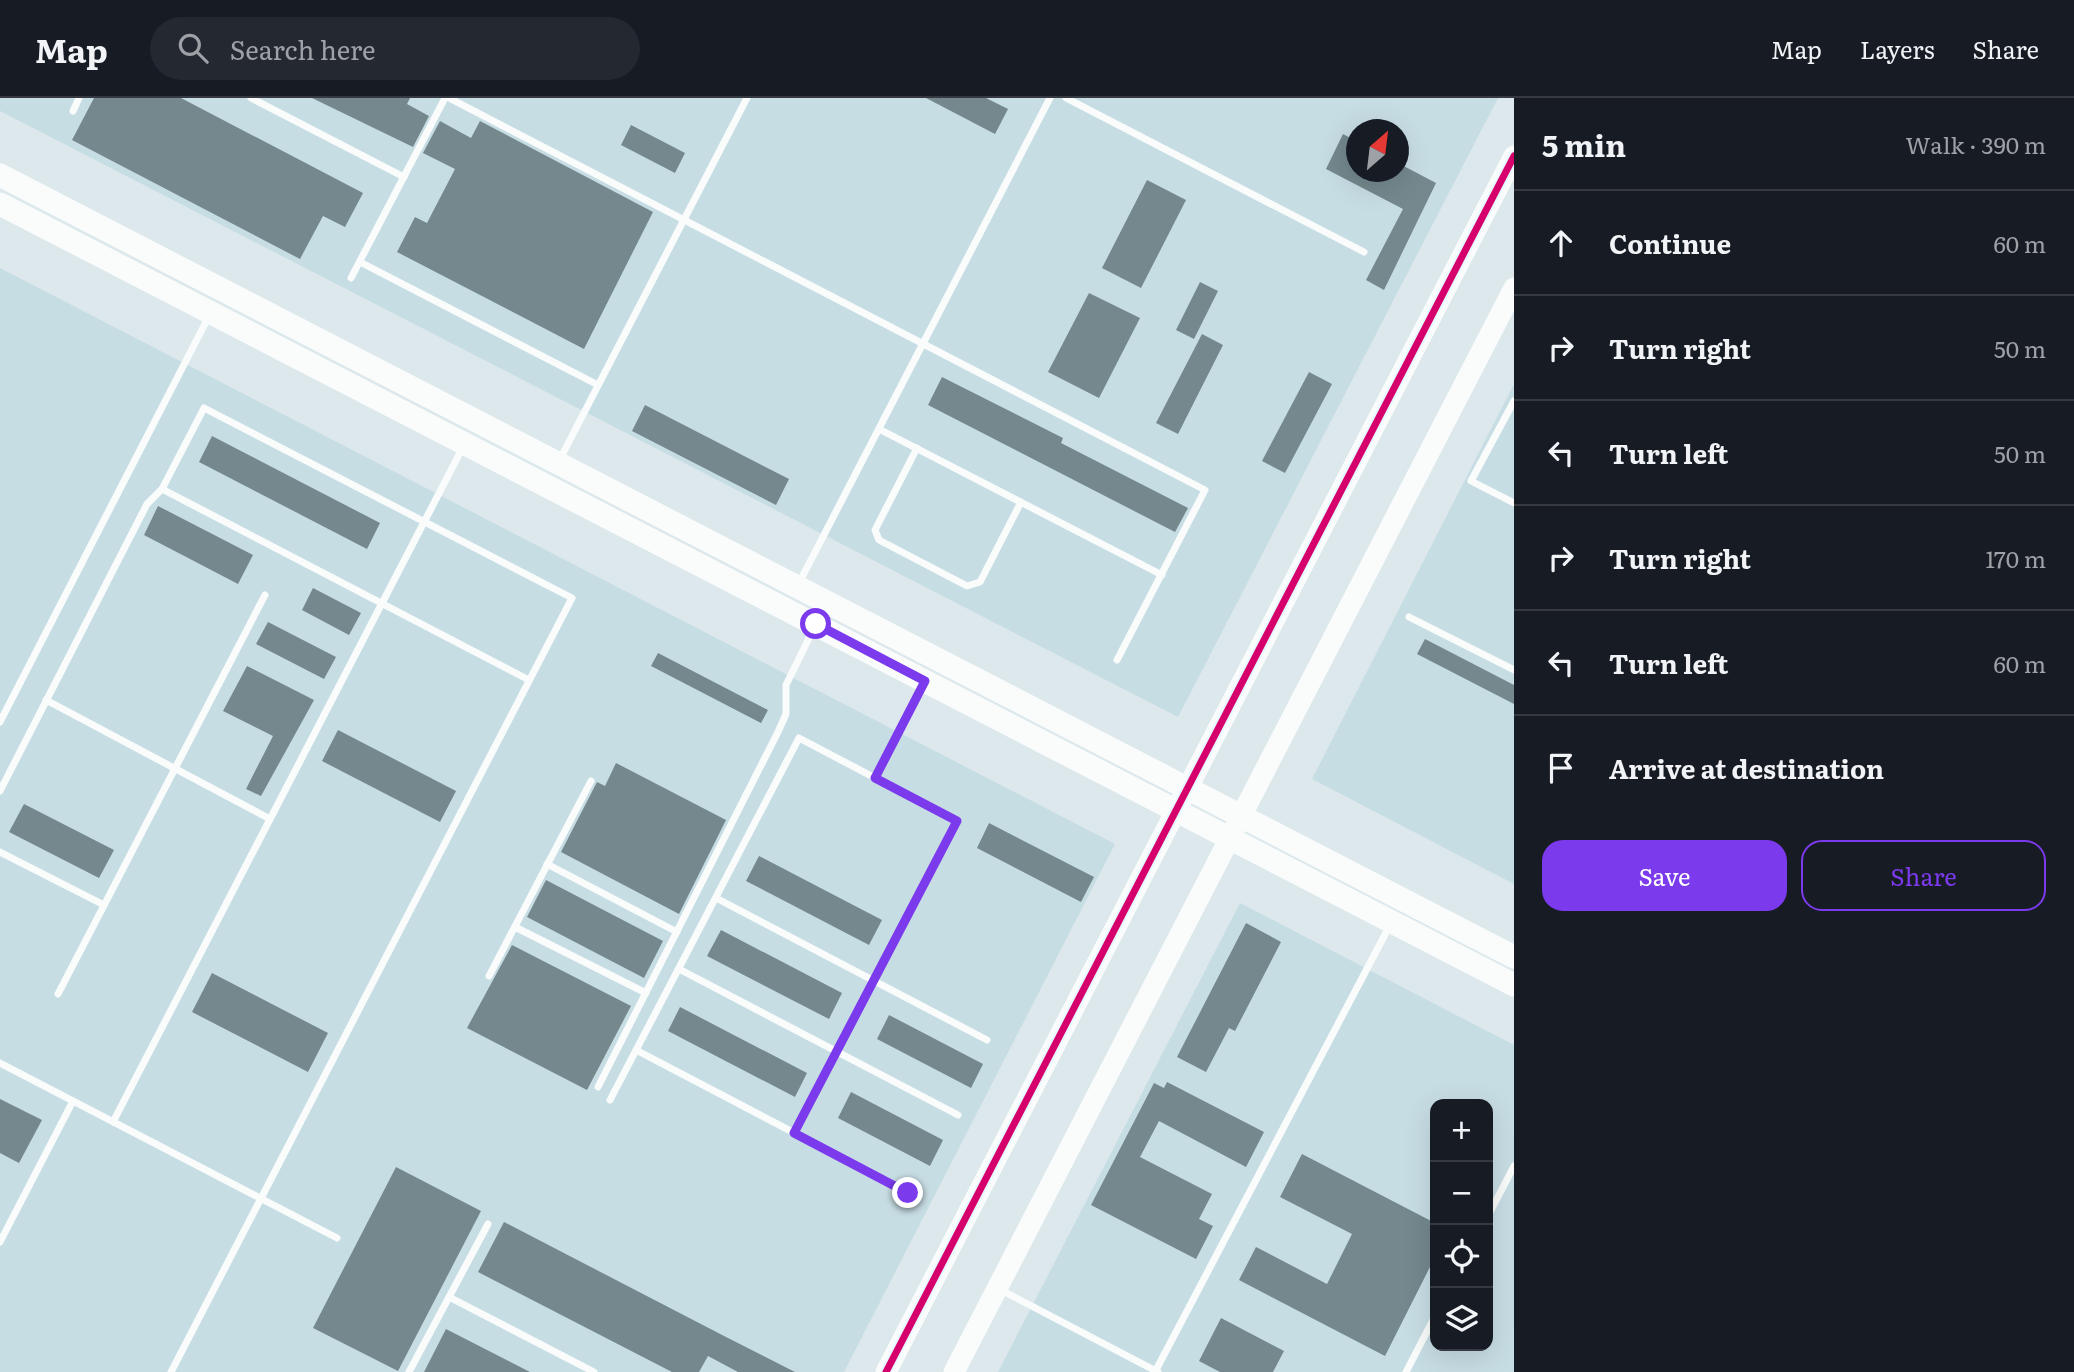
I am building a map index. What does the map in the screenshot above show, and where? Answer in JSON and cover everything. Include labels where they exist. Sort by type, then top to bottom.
[{"type":"main road","points":[[0,176],[1241,816],[1512,951]]},
{"type":"main road","points":[[0,204],[1514,985]]},
{"type":"street","points":[[886,1372],[1514,156]]},
{"type":"street","points":[[954,1372],[1514,288]]},
{"type":"lane","points":[[73,111],[79,98]]},
{"type":"lane","points":[[251,98],[404,177]]},
{"type":"lane","points":[[351,278],[447,98],[1205,491],[1117,660]]},
{"type":"lane","points":[[558,463],[747,98]]},
{"type":"lane","points":[[797,587],[1050,98]]},
{"type":"lane","points":[[1066,98],[1364,252]]},
{"type":"lane","points":[[360,262],[598,385]]},
{"type":"lane","points":[[0,722],[211,312]]},
{"type":"lane","points":[[1514,401],[1471,481],[1514,503]]},
{"type":"lane","points":[[0,791],[147,504],[162,489],[204,408],[572,598],[172,1372]]},
{"type":"lane","points":[[879,429],[1162,575]]},
{"type":"lane","points":[[113,1122],[465,444]]},
{"type":"lane","points":[[917,448],[876,530],[879,540],[967,586],[979,582],[1021,502]]},
{"type":"lane","points":[[162,489],[529,680]]},
{"type":"lane","points":[[58,993],[265,595]]},
{"type":"lane","points":[[1409,617],[1514,670]]},
{"type":"lane","points":[[598,1087],[778,732],[786,714],[786,685],[816,624]]},
{"type":"lane","points":[[875,778],[925,681]]},
{"type":"lane","points":[[46,700],[270,819]]},
{"type":"lane","points":[[610,1100],[799,738],[957,821],[794,1133]]},
{"type":"lane","points":[[489,976],[591,781]]},
{"type":"lane","points":[[0,852],[104,905]]},
{"type":"lane","points":[[547,864],[677,932]]},
{"type":"lane","points":[[716,898],[987,1040]]},
{"type":"lane","points":[[997,1288],[1157,1371],[1392,922]]},
{"type":"lane","points":[[514,927],[646,993]]},
{"type":"lane","points":[[679,969],[958,1115]]},
{"type":"lane","points":[[636,1050],[908,1193]]},
{"type":"lane","points":[[0,1063],[337,1238]]},
{"type":"lane","points":[[0,1242],[73,1101]]},
{"type":"lane","points":[[1493,1206],[1514,1166]]},
{"type":"lane","points":[[409,1372],[488,1224]]},
{"type":"lane","points":[[449,1297],[594,1372]]},
{"type":"lane","points":[[1406,1372],[1430,1326]]},
{"type":"shaded area","points":[[0,98],[1498,98],[1178,717],[0,111]]},
{"type":"shaded area","points":[[0,268],[1115,844],[844,1372],[0,1372]]},
{"type":"shaded area","points":[[1514,384],[1514,884],[1312,779]]},
{"type":"shaded area","points":[[1240,903],[1514,1045],[1514,1372],[998,1372]]},
{"type":"building","points":[[94,98],[181,98],[363,193],[345,227],[323,216],[300,259],[72,140]]},
{"type":"building","points":[[312,98],[410,98],[407,104],[429,116],[413,147]]},
{"type":"building","points":[[926,98],[986,98],[1008,109],[995,134]]},
{"type":"building","points":[[440,121],[471,138],[480,121],[653,212],[584,349],[397,252],[415,217],[427,223],[455,169],[423,153]]},
{"type":"building","points":[[631,125],[685,153],[675,173],[621,145]]},
{"type":"building","points":[[1343,134],[1346,136],[1346,179],[1326,169]]},
{"type":"building","points":[[1409,169],[1436,183],[1384,290],[1366,280],[1403,209],[1351,182],[1409,182]]},
{"type":"building","points":[[1147,180],[1186,200],[1141,288],[1102,268]]},
{"type":"building","points":[[1200,282],[1218,291],[1194,339],[1176,330]]},
{"type":"building","points":[[1089,293],[1140,318],[1099,398],[1048,372]]},
{"type":"building","points":[[1202,334],[1223,345],[1178,434],[1156,423]]},
{"type":"building","points":[[1309,372],[1332,384],[1285,473],[1262,461]]},
{"type":"building","points":[[942,377],[1063,438],[1061,443],[1188,508],[1175,532],[928,405]]},
{"type":"building","points":[[645,405],[789,479],[776,505],[632,431]]},
{"type":"building","points":[[212,436],[380,523],[367,549],[199,462]]},
{"type":"building","points":[[158,506],[253,555],[238,584],[144,535]]},
{"type":"building","points":[[313,588],[361,613],[349,635],[302,610]]},
{"type":"building","points":[[268,622],[336,657],[324,679],[256,644]]},
{"type":"building","points":[[1425,639],[1514,685],[1514,704],[1417,654]]},
{"type":"building","points":[[658,653],[768,710],[761,723],[651,666]]},
{"type":"building","points":[[247,666],[314,700],[261,796],[246,789],[273,736],[223,711]]},
{"type":"building","points":[[338,730],[456,791],[440,822],[322,761]]},
{"type":"building","points":[[616,763],[726,820],[679,914],[561,852],[597,782],[605,786]]},
{"type":"building","points":[[24,804],[114,850],[99,878],[9,832]]},
{"type":"building","points":[[989,823],[1094,877],[1081,902],[977,848]]},
{"type":"building","points":[[759,856],[882,920],[869,945],[746,881]]},
{"type":"building","points":[[546,880],[663,941],[644,978],[527,917]]},
{"type":"building","points":[[1246,923],[1281,942],[1235,1031],[1229,1028],[1206,1072],[1177,1057]]},
{"type":"building","points":[[721,930],[842,993],[829,1019],[707,956]]},
{"type":"building","points":[[512,945],[631,1006],[587,1090],[467,1028]]},
{"type":"building","points":[[212,973],[328,1033],[308,1072],[192,1012]]},
{"type":"building","points":[[680,1007],[807,1073],[795,1097],[668,1031]]},
{"type":"building","points":[[889,1015],[983,1064],[971,1088],[877,1039]]},
{"type":"building","points":[[1167,1082],[1264,1132],[1246,1167],[1159,1121],[1140,1157],[1212,1194],[1199,1219],[1213,1226],[1196,1259],[1091,1205],[1154,1083],[1164,1088]]},
{"type":"building","points":[[851,1092],[943,1140],[930,1166],[838,1118]]},
{"type":"building","points":[[0,1099],[42,1120],[19,1163],[0,1153]]},
{"type":"building","points":[[1302,1154],[1430,1220],[1430,1267],[1385,1356],[1239,1280],[1256,1247],[1327,1284],[1352,1234],[1280,1197]]},
{"type":"building","points":[[396,1167],[481,1211],[398,1371],[313,1328]]},
{"type":"building","points":[[504,1222],[795,1372],[738,1372],[708,1356],[699,1372],[672,1372],[478,1272]]},
{"type":"building","points":[[1221,1318],[1284,1351],[1273,1372],[1220,1372],[1199,1361]]},
{"type":"building","points":[[446,1329],[530,1372],[424,1372]]},
{"type":"cycle path","points":[[886,1372],[1514,156]]},
{"type":"route","points":[[816,624],[925,681],[875,778],[957,821],[794,1133],[908,1193]]}]
